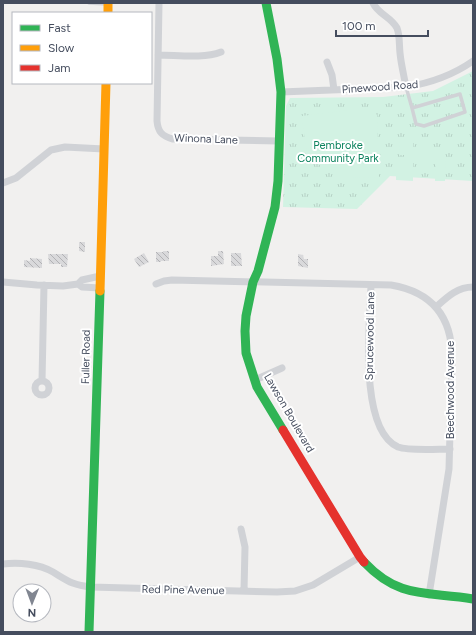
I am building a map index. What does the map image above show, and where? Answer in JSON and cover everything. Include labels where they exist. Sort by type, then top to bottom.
[{"type":"street","points":[[159,3],[158,55],[206,56],[221,52]]},
{"type":"street","name":"Lawson Boulevard","points":[[266,3],[277,59],[281,92],[278,181],[275,206],[258,271],[253,282],[246,316],[246,353],[249,365],[257,387],[360,557],[377,575],[388,583],[418,594],[473,599]]},
{"type":"street","points":[[373,3],[380,13],[391,21],[397,28],[406,87]]},
{"type":"street","name":"Winona Lane","points":[[158,55],[156,121],[158,130],[162,135],[173,139],[279,141]]},
{"type":"street","name":"Pinewood Road","points":[[281,92],[423,85],[456,72],[473,61]]},
{"type":"street","points":[[327,62],[332,76],[334,90]]},
{"type":"street","name":"Fuller Road","points":[[89,632],[106,84]]},
{"type":"street","points":[[3,183],[16,178],[51,150],[65,147],[104,149]]},
{"type":"street","points":[[78,284],[82,280],[100,276]]},
{"type":"street","name":"Beechwood Avenue","points":[[156,284],[172,280],[391,285],[415,292],[436,307],[447,325],[452,344],[450,450],[448,480],[429,595]]},
{"type":"street","points":[[3,282],[25,285],[78,284],[82,287],[100,288]]},
{"type":"street","name":"Sprucewood Lane","points":[[371,284],[369,382],[372,401],[382,429],[389,440],[399,447],[450,450]]},
{"type":"street","points":[[42,381],[44,285]]},
{"type":"street","points":[[436,307],[452,293],[463,287],[473,287]]},
{"type":"street","points":[[255,380],[282,368]]},
{"type":"street","points":[[241,529],[245,547],[244,591]]},
{"type":"street","name":"Red Pine Avenue","points":[[3,564],[24,564],[42,567],[52,571],[70,583],[91,588],[277,592],[295,591],[313,585],[360,557]]},
{"type":"lane","points":[[89,3],[108,7]]},
{"type":"lane","points":[[406,87],[416,124],[424,126],[465,112],[460,94],[412,108]]},
{"type":"green space","name":"Pembroke Community Park","points":[[473,71],[473,181],[390,176],[357,209],[283,207],[286,106],[290,98],[383,97],[433,91]]},
{"type":"green space","points":[[350,110],[372,110],[377,115],[379,177],[349,178],[333,174],[315,162],[307,151],[301,116]]},
{"type":"green space","points":[[400,141],[413,141],[413,155],[399,155]]},
{"type":"green space","points":[[419,145],[429,145],[429,167],[419,167]]},
{"type":"green space","points":[[396,159],[413,159],[413,181],[396,180]]},
{"type":"green space","points":[[436,159],[446,160],[445,181],[435,181]]},
{"type":"building","points":[[79,242],[85,242],[85,252],[79,251]]},
{"type":"building","points":[[169,251],[169,261],[156,262],[156,252]]},
{"type":"building","points":[[218,251],[223,251],[224,264],[211,266],[211,256],[218,256]]},
{"type":"building","points":[[144,253],[149,262],[139,267],[134,259]]},
{"type":"building","points":[[231,253],[241,253],[242,266],[231,266]]},
{"type":"building","points":[[48,254],[68,254],[67,267],[61,267],[61,264],[49,264]]},
{"type":"building","points":[[298,254],[303,255],[304,259],[308,259],[308,268],[298,266]]},
{"type":"building","points":[[30,258],[42,259],[42,268],[24,267],[24,260],[30,261]]},
{"type":"traffic: fast","points":[[266,3],[277,59],[281,92],[278,181],[275,207],[258,271],[253,282],[246,316],[245,331],[246,353],[257,387],[283,430]]},
{"type":"traffic: fast","points":[[89,632],[100,291]]},
{"type":"traffic: fast","points":[[364,562],[390,583],[402,588],[415,592],[473,599]]},
{"type":"traffic: slow","points":[[108,3],[108,12]]},
{"type":"traffic: slow","points":[[100,291],[106,84]]},
{"type":"traffic: jam","points":[[283,430],[364,562]]}]
